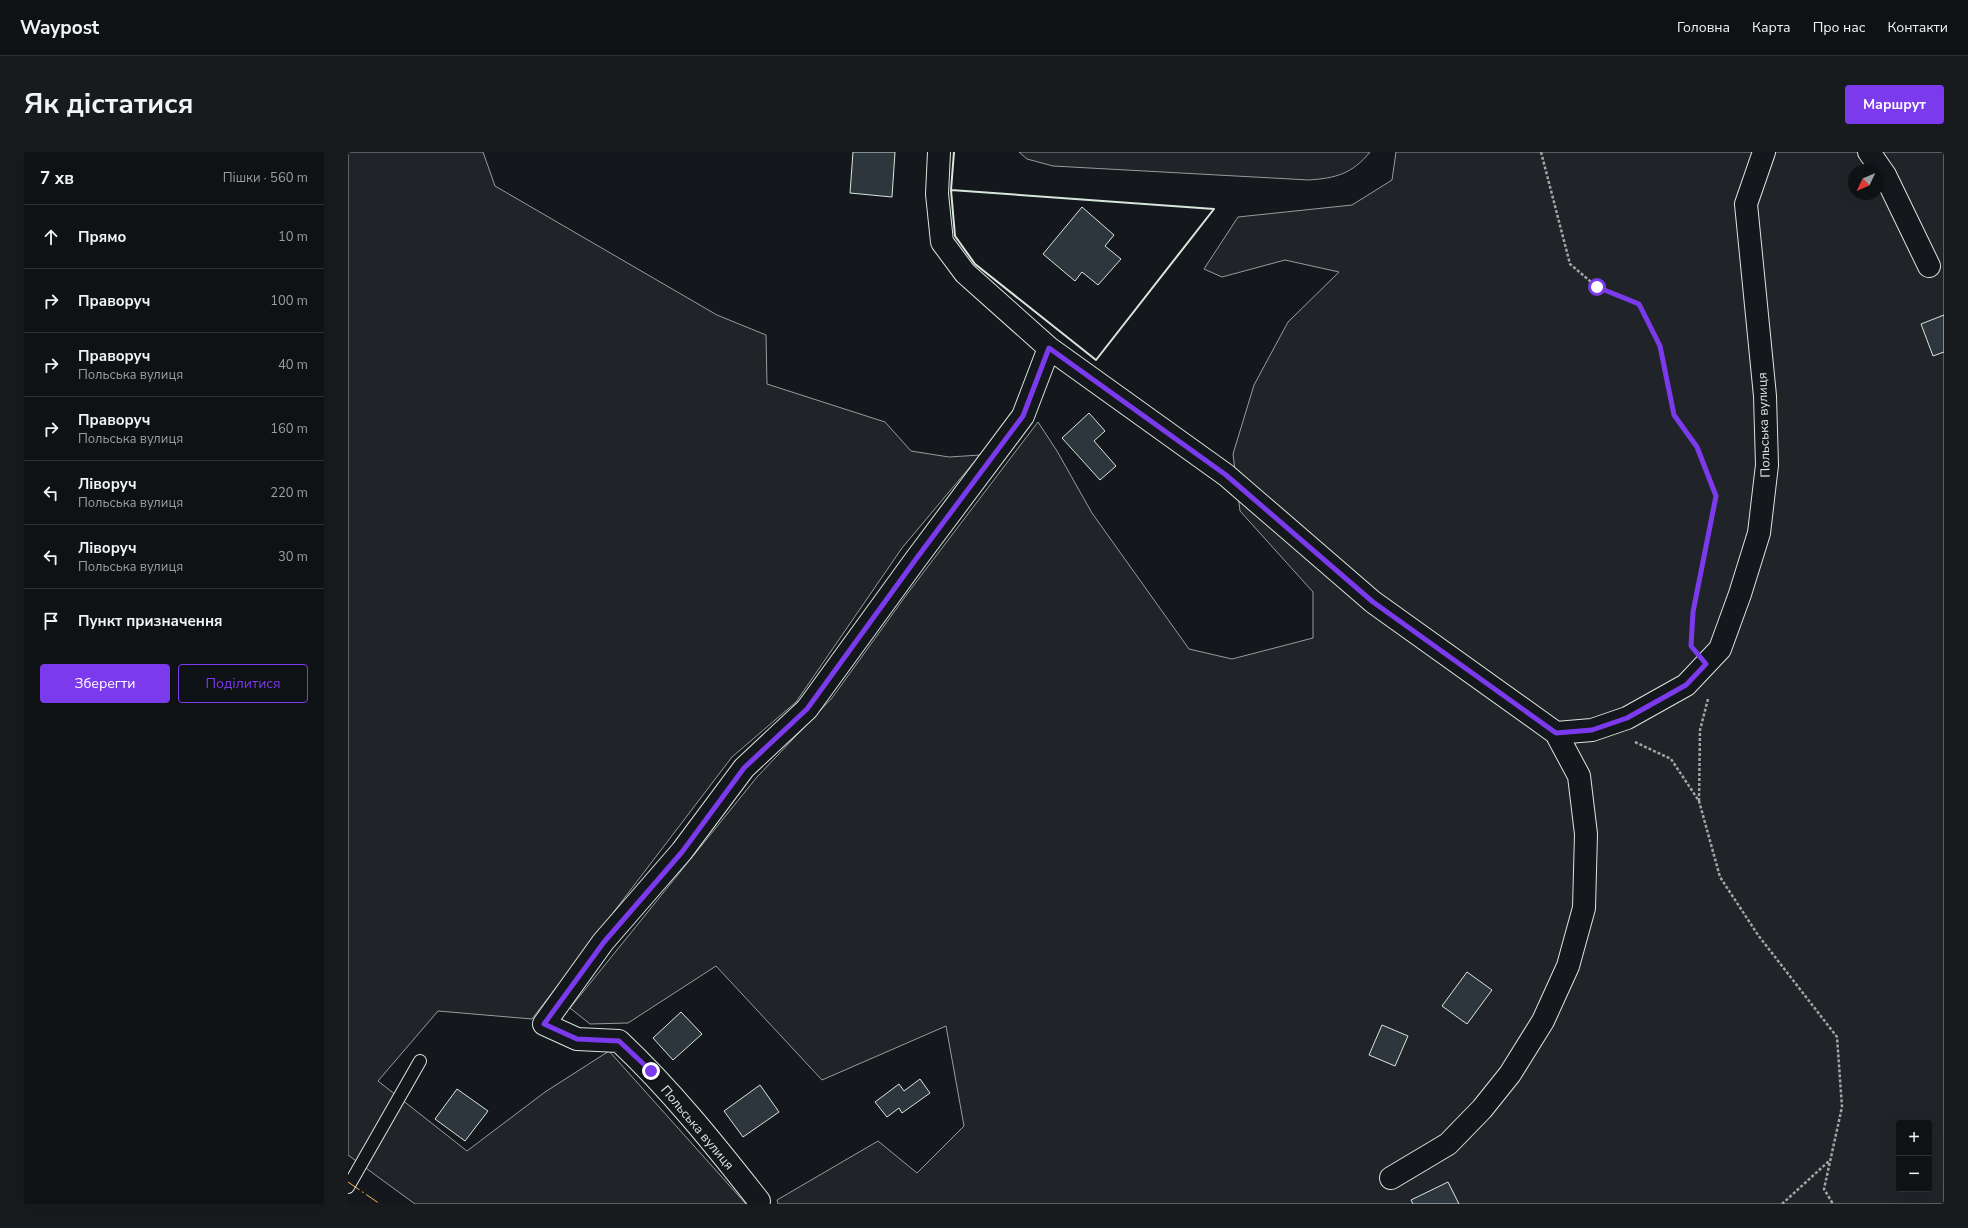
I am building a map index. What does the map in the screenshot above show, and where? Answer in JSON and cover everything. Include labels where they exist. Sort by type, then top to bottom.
[{"type":"street","points":[[939,152],[937,194],[942,242],[964,273],[1049,348],[1226,475],[1373,602],[1556,733],[1579,776],[1586,834],[1584,908],[1568,966],[1543,1021],[1510,1074],[1482,1109],[1448,1144],[1391,1178]]},
{"type":"street","name":"Польська вулиця","points":[[1556,733],[1592,730],[1627,718],[1686,685],[1720,649],[1759,533],[1767,465],[1765,396],[1746,204],[1764,152]]},
{"type":"street","points":[[1869,152],[1885,175],[1929,266]]},
{"type":"street","name":"Польська вулиця","points":[[760,1202],[697,1124],[651,1071],[619,1041],[577,1039],[544,1024],[604,942],[682,852],[744,768],[807,709],[916,559],[1023,416],[1049,348]]},
{"type":"lane","points":[[348,1187],[420,1061]]},
{"type":"path","points":[[1541,152],[1570,264],[1597,287],[1639,304],[1660,346],[1674,415],[1697,447],[1716,496],[1693,612],[1691,646],[1706,664],[1710,689],[1700,730],[1699,801],[1720,877],[1758,935],[1837,1037],[1842,1107],[1824,1189],[1833,1204]]},
{"type":"path","points":[[1631,741],[1638,742],[1671,759],[1699,801]]},
{"type":"path","points":[[1782,1204],[1830,1161]]},
{"type":"shaded area","points":[[348,152],[483,152],[495,186],[717,315],[766,335],[767,384],[885,422],[911,451],[949,457],[980,455],[902,548],[796,702],[732,757],[532,1019],[438,1011],[378,1081],[467,1151],[545,1092],[609,1051],[746,1204],[415,1204],[348,1155]]},
{"type":"shaded area","points":[[1019,152],[1370,152],[1357,165],[1343,174],[1309,180],[1053,166],[1027,159]]},
{"type":"shaded area","points":[[1396,152],[1944,152],[1944,1204],[778,1204],[777,1200],[878,1141],[917,1173],[964,1126],[946,1026],[822,1080],[716,966],[628,1023],[590,1024],[570,1008],[757,777],[832,698],[907,594],[1038,422],[1057,451],[1092,513],[1189,649],[1232,659],[1313,638],[1313,592],[1240,511],[1233,454],[1254,385],[1288,322],[1339,272],[1285,260],[1222,277],[1204,269],[1238,217],[1352,205],[1392,180]]},
{"type":"building","points":[[853,152],[895,152],[892,197],[850,193]]},
{"type":"building","points":[[1082,207],[1114,235],[1105,246],[1121,259],[1098,285],[1082,272],[1075,281],[1043,254]]},
{"type":"building","points":[[1944,315],[1944,352],[1933,356],[1921,324]]},
{"type":"building","points":[[1089,413],[1105,431],[1094,441],[1116,466],[1100,480],[1062,438]]},
{"type":"building","points":[[1467,972],[1492,990],[1467,1024],[1442,1006]]},
{"type":"building","points":[[681,1012],[702,1034],[673,1060],[653,1038]]},
{"type":"building","points":[[1382,1025],[1408,1036],[1395,1066],[1369,1055]]},
{"type":"building","points":[[920,1079],[930,1093],[902,1113],[899,1108],[887,1117],[875,1102],[899,1084],[904,1091]]},
{"type":"building","points":[[760,1085],[779,1112],[743,1137],[724,1111]]},
{"type":"building","points":[[457,1089],[488,1111],[465,1141],[435,1119]]},
{"type":"building","points":[[1448,1182],[1459,1204],[1413,1204],[1411,1200]]},
{"type":"wall","points":[[951,190],[1214,209],[1096,360],[975,264],[955,236],[951,190],[954,152]]},
{"type":"power","points":[[348,1182],[380,1204]]},
{"type":"route","points":[[651,1071],[619,1041],[577,1039],[544,1024],[604,942],[682,852],[744,768],[807,709],[916,559],[1023,416],[1049,348],[1226,475],[1373,602],[1556,733],[1592,730],[1627,718],[1686,685],[1706,664],[1691,646],[1693,612],[1716,496],[1697,447],[1674,415],[1660,346],[1639,304],[1597,287]]}]
